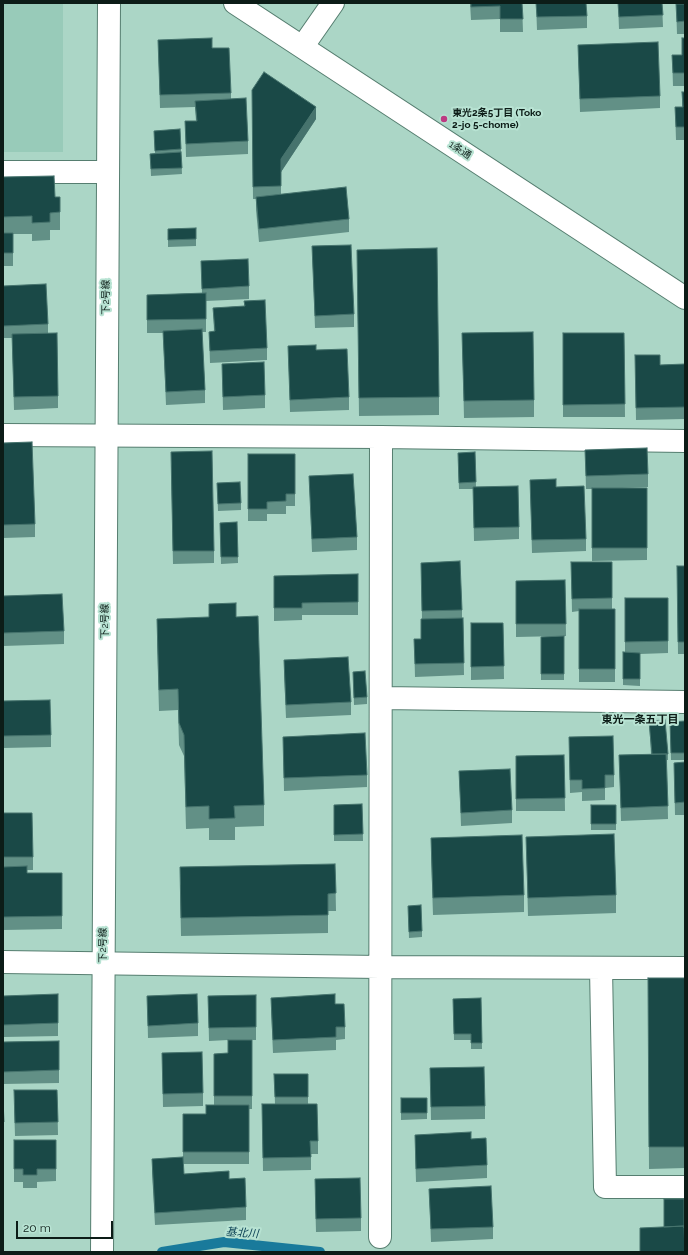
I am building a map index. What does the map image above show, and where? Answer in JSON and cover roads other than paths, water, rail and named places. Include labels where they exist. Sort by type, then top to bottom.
[{"type":"street","name":"下2号線","points":[[102,1246],[109,3]]},
{"type":"street","name":"1条通","points":[[235,3],[303,46],[685,298]]},
{"type":"street","points":[[303,46],[333,3]]},
{"type":"street","points":[[3,172],[107,172]]},
{"type":"street","points":[[3,435],[381,437],[685,441]]},
{"type":"street","points":[[380,1236],[382,698],[381,437]]},
{"type":"street","points":[[382,698],[685,702]]},
{"type":"street","points":[[3,962],[380,967],[685,968]]},
{"type":"street","points":[[602,968],[605,1187],[685,1187]]},
{"type":"waterway","name":"基北川","points":[[162,1252],[224,1242],[320,1252]]},
{"type":"place","name":"東光2条5丁目 (Toko 2-jo 5-chome)","points":[[444,119]]},
{"type":"district","name":"東光一条五丁目","points":[[640,720]]}]
